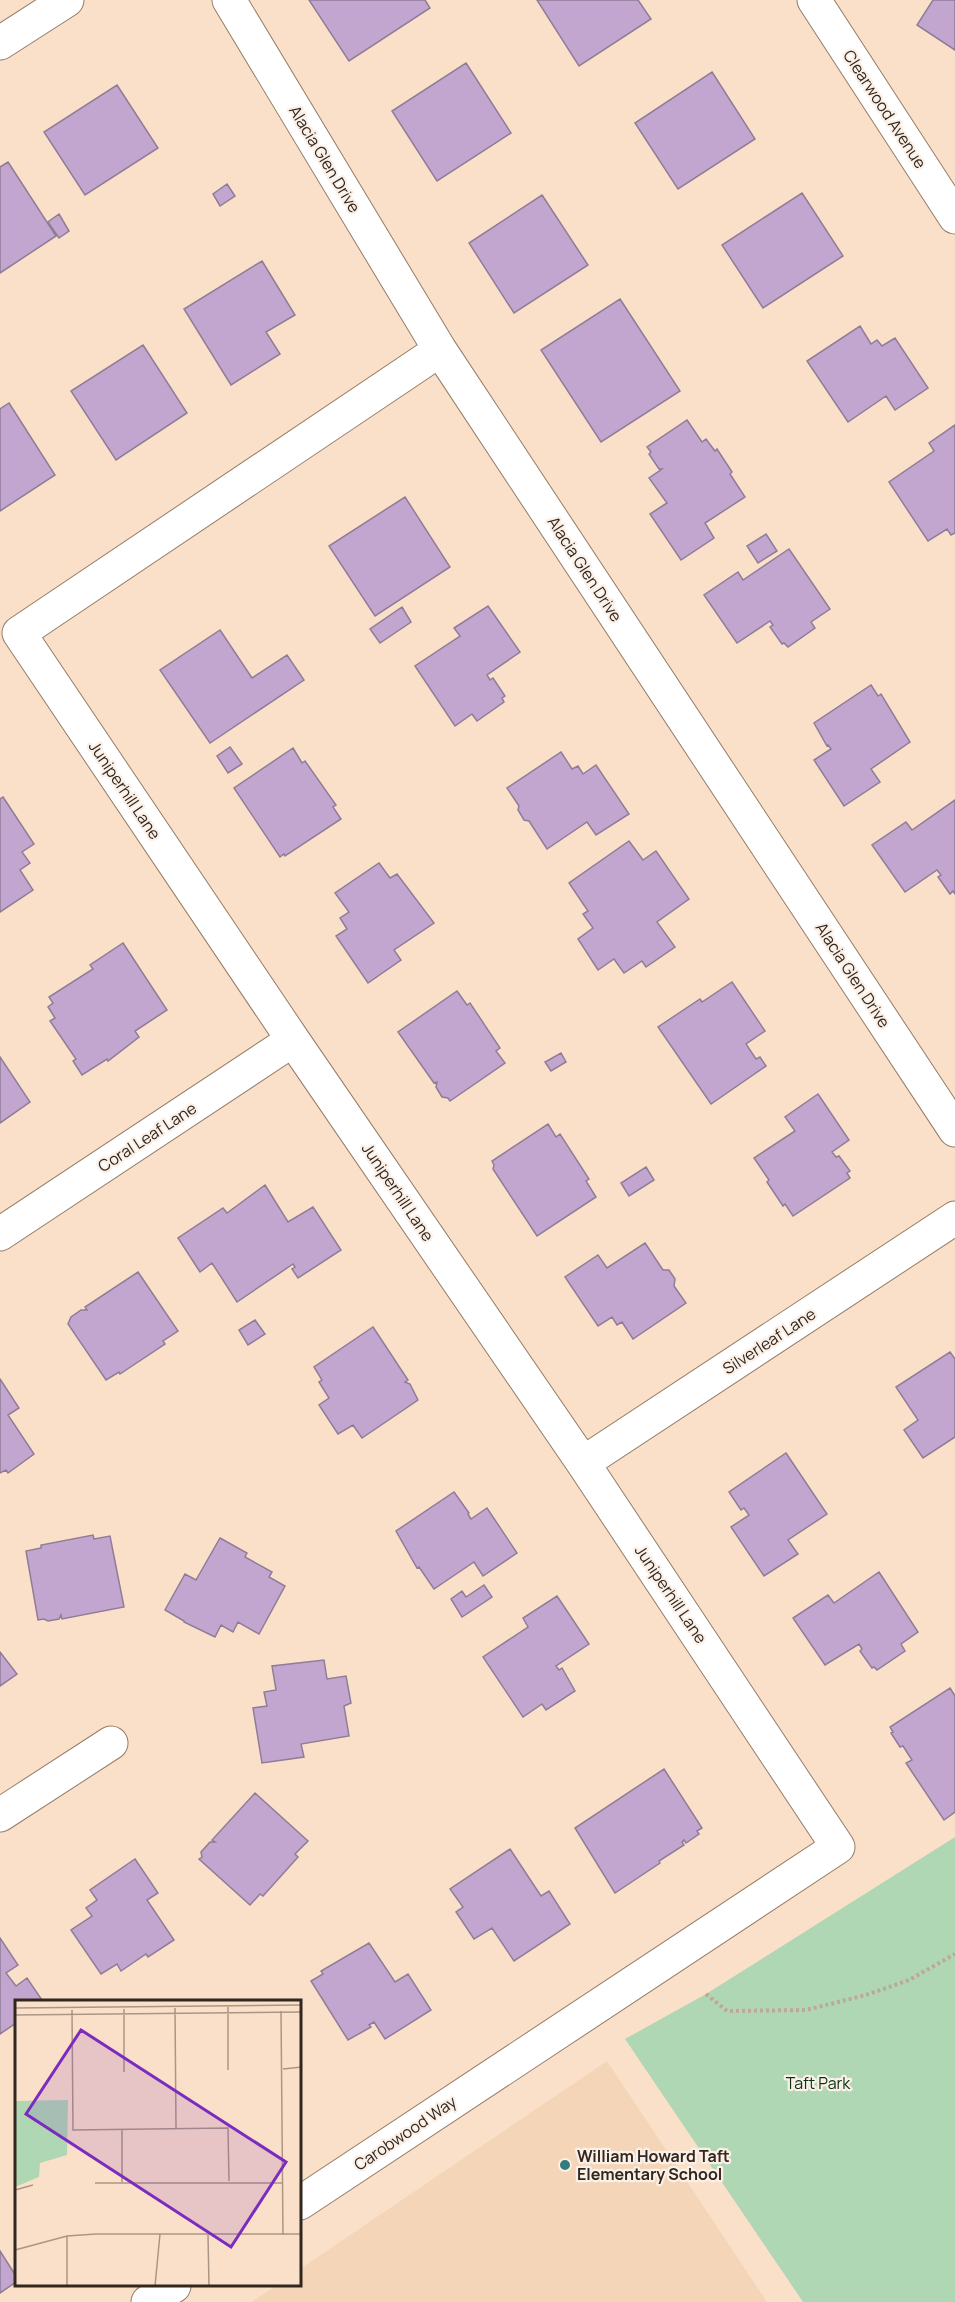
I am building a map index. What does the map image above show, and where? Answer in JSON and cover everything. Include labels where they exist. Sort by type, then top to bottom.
[{"type":"street","points":[[0,43],[67,0]]},
{"type":"street","name":"Alacia Glen Drive","points":[[229,0],[440,350],[955,1130]]},
{"type":"street","name":"Clearwood Avenue","points":[[814,0],[955,217]]},
{"type":"street","name":"Juniperhill Lane","points":[[440,350],[19,633],[293,1040],[583,1463],[838,1847],[510,2064]]},
{"type":"street","name":"Coral Leaf Lane","points":[[0,1234],[293,1040]]},
{"type":"street","name":"Silverleaf Lane","points":[[583,1463],[955,1218]]},
{"type":"street","points":[[0,1815],[111,1743]]},
{"type":"street","name":"Carobwood Way","points":[[302,2202],[510,2064]]},
{"type":"street","points":[[148,2302],[172,2287]]},
{"type":"path","points":[[706,1994],[727,2011],[806,2010],[866,1995],[898,1984],[955,1954]]},
{"type":"shaded area","name":"William Howard Taft Elementary School","points":[[607,2061],[767,2302],[251,2302],[274,2287],[302,2287],[302,2268]]},
{"type":"green space","name":"Taft Park","points":[[955,1837],[955,2302],[803,2302],[625,2039],[706,1994]]},
{"type":"building","points":[[309,0],[425,0],[430,8],[349,61]]},
{"type":"building","points":[[537,0],[638,0],[651,19],[579,66]]},
{"type":"building","points":[[933,0],[955,0],[955,50],[917,25]]},
{"type":"building","points":[[466,63],[511,133],[437,181],[392,111]]},
{"type":"building","points":[[712,72],[755,139],[678,189],[635,123]]},
{"type":"building","points":[[117,85],[158,148],[85,195],[44,132]]},
{"type":"building","points":[[8,162],[56,236],[0,273],[0,167]]},
{"type":"building","points":[[227,184],[235,196],[220,206],[213,194]]},
{"type":"building","points":[[802,193],[843,256],[763,308],[722,245]]},
{"type":"building","points":[[542,195],[588,265],[514,313],[469,243]]},
{"type":"building","points":[[59,214],[69,231],[59,238],[48,222]]},
{"type":"building","points":[[262,261],[295,315],[266,332],[280,354],[231,385],[184,309]]},
{"type":"building","points":[[620,299],[680,391],[601,442],[541,350]]},
{"type":"building","points":[[860,326],[871,344],[877,340],[882,346],[895,338],[928,388],[895,410],[886,396],[848,422],[807,361]]},
{"type":"building","points":[[143,345],[187,413],[116,460],[71,391]]},
{"type":"building","points":[[9,403],[55,475],[0,511],[0,409]]},
{"type":"building","points":[[687,420],[702,442],[706,439],[715,451],[717,449],[745,497],[705,523],[714,538],[681,560],[650,514],[667,503],[649,478],[662,469],[659,469],[647,447]]},
{"type":"building","points":[[955,425],[955,533],[951,535],[947,529],[928,541],[889,482],[934,451],[929,443]]},
{"type":"building","points":[[405,497],[450,567],[375,616],[329,546]]},
{"type":"building","points":[[766,534],[777,551],[758,563],[747,546]]},
{"type":"building","points":[[789,549],[830,609],[811,622],[815,628],[788,647],[782,644],[770,627],[773,625],[770,621],[737,643],[704,595],[738,572],[743,580]]},
{"type":"building","points":[[488,606],[520,652],[487,675],[490,680],[493,678],[505,696],[502,698],[504,702],[477,721],[472,714],[455,726],[415,666],[460,636],[454,628]]},
{"type":"building","points":[[402,607],[411,622],[380,643],[370,629]]},
{"type":"building","points":[[220,630],[252,678],[287,655],[304,680],[210,743],[160,670]]},
{"type":"building","points":[[871,685],[878,696],[881,694],[910,742],[871,769],[880,782],[844,806],[814,760],[831,749],[814,723]]},
{"type":"building","points":[[230,747],[242,764],[228,773],[217,756]]},
{"type":"building","points":[[293,748],[302,763],[305,761],[336,805],[333,807],[341,819],[280,857],[234,788]]},
{"type":"building","points":[[561,752],[572,769],[578,766],[583,774],[596,765],[629,814],[596,835],[587,822],[547,849],[529,821],[524,820],[518,810],[519,806],[507,788]]},
{"type":"building","points":[[3,797],[34,844],[22,852],[30,863],[20,870],[33,890],[0,912],[0,799]]},
{"type":"building","points":[[955,800],[955,894],[953,891],[950,894],[938,877],[941,875],[937,870],[905,892],[872,845],[906,822],[912,830]]},
{"type":"building","points":[[629,841],[643,860],[656,851],[689,899],[657,922],[675,947],[646,967],[642,961],[624,973],[614,959],[598,970],[578,939],[593,928],[583,914],[588,911],[569,883]]},
{"type":"building","points":[[379,863],[390,878],[397,874],[434,923],[394,950],[401,960],[368,983],[336,936],[347,929],[340,918],[349,912],[335,893]]},
{"type":"building","points":[[123,943],[167,1010],[135,1031],[139,1037],[108,1061],[107,1059],[82,1075],[73,1061],[76,1059],[50,1021],[55,1018],[48,1007],[53,1003],[49,997],[93,969],[90,965]]},
{"type":"building","points":[[732,982],[765,1031],[746,1044],[756,1059],[760,1057],[766,1066],[711,1104],[658,1027],[700,999],[702,1002]]},
{"type":"building","points":[[457,991],[467,1005],[470,1003],[500,1048],[496,1051],[505,1063],[450,1101],[442,1097],[436,1087],[437,1082],[434,1083],[398,1032]]},
{"type":"building","points":[[561,1053],[566,1062],[551,1071],[545,1062]]},
{"type":"building","points":[[0,1057],[30,1102],[0,1123]]},
{"type":"building","points":[[818,1094],[849,1140],[832,1152],[836,1157],[839,1156],[850,1171],[847,1173],[850,1178],[793,1216],[785,1204],[783,1206],[754,1158],[795,1131],[785,1117]]},
{"type":"building","points":[[548,1124],[556,1137],[560,1134],[589,1179],[586,1181],[596,1197],[537,1236],[493,1169],[492,1161]]},
{"type":"building","points":[[646,1167],[654,1180],[629,1196],[621,1183]]},
{"type":"building","points":[[265,1185],[288,1222],[313,1207],[341,1250],[298,1278],[292,1269],[295,1267],[293,1264],[237,1302],[212,1263],[200,1272],[178,1238],[223,1208],[227,1213]]},
{"type":"building","points":[[645,1243],[663,1270],[669,1270],[675,1279],[674,1286],[686,1303],[633,1339],[622,1322],[617,1325],[612,1317],[598,1326],[565,1277],[598,1255],[607,1268]]},
{"type":"building","points":[[138,1272],[178,1331],[163,1341],[165,1344],[120,1374],[119,1372],[106,1380],[68,1324],[71,1317],[81,1310],[87,1310],[85,1307]]},
{"type":"building","points":[[255,1320],[265,1334],[248,1345],[239,1330]]},
{"type":"building","points":[[373,1327],[408,1380],[405,1382],[410,1384],[418,1400],[362,1438],[353,1425],[338,1434],[319,1405],[329,1398],[319,1382],[322,1380],[314,1367]]},
{"type":"building","points":[[950,1352],[955,1359],[955,1437],[923,1458],[904,1430],[918,1420],[896,1387]]},
{"type":"building","points":[[0,1379],[19,1408],[8,1415],[34,1454],[8,1473],[6,1470],[0,1473]]},
{"type":"building","points":[[786,1453],[827,1514],[788,1540],[798,1554],[764,1576],[731,1527],[749,1515],[744,1508],[741,1510],[729,1492]]},
{"type":"building","points":[[454,1492],[471,1519],[487,1508],[517,1553],[483,1576],[474,1562],[434,1589],[419,1567],[417,1568],[396,1531]]},
{"type":"building","points":[[93,1535],[94,1539],[110,1536],[124,1607],[62,1619],[61,1615],[59,1619],[38,1620],[26,1551],[41,1548],[41,1545]]},
{"type":"building","points":[[220,1538],[247,1553],[245,1557],[272,1572],[269,1577],[285,1586],[259,1634],[238,1622],[233,1632],[221,1625],[215,1637],[165,1610],[185,1574],[196,1580]]},
{"type":"building","points":[[879,1572],[918,1632],[901,1644],[905,1651],[877,1670],[872,1668],[860,1651],[862,1649],[859,1644],[825,1665],[793,1618],[828,1595],[834,1603]]},
{"type":"building","points":[[484,1585],[492,1597],[462,1617],[451,1599],[462,1591],[466,1597]]},
{"type":"building","points":[[557,1596],[589,1644],[556,1666],[559,1670],[562,1668],[575,1691],[546,1710],[542,1704],[523,1717],[483,1657],[528,1627],[523,1618]]},
{"type":"building","points":[[0,1652],[17,1674],[0,1686]]},
{"type":"building","points":[[324,1660],[327,1679],[346,1676],[351,1703],[344,1706],[349,1736],[301,1744],[304,1757],[262,1763],[253,1708],[267,1706],[264,1692],[276,1690],[272,1666]]},
{"type":"building","points":[[950,1688],[955,1696],[955,1812],[944,1820],[906,1763],[912,1760],[903,1746],[900,1747],[890,1727]]},
{"type":"building","points":[[664,1769],[702,1828],[697,1831],[699,1834],[686,1843],[684,1840],[682,1842],[684,1845],[615,1893],[575,1828]]},
{"type":"building","points":[[255,1793],[308,1841],[295,1854],[298,1857],[263,1896],[260,1894],[250,1905],[199,1859],[202,1857],[201,1852],[210,1842],[215,1842],[212,1840]]},
{"type":"building","points":[[510,1849],[541,1896],[549,1891],[570,1924],[514,1961],[492,1928],[474,1939],[456,1912],[463,1907],[450,1889]]},
{"type":"building","points":[[135,1859],[158,1893],[147,1900],[174,1940],[148,1957],[146,1954],[121,1971],[117,1964],[101,1974],[71,1930],[92,1916],[86,1908],[97,1900],[90,1890]]},
{"type":"building","points":[[0,1938],[18,1965],[6,1973],[16,1986],[27,1978],[42,2000],[15,2000],[15,2024],[0,2034]]},
{"type":"building","points":[[369,1943],[395,1982],[408,1974],[431,2010],[385,2039],[374,2022],[369,2025],[371,2027],[348,2040],[311,1981],[323,1974],[321,1971]]},
{"type":"building","points":[[0,2251],[15,2274],[15,2283],[0,2293]]},
{"type":"place","name":"William Howard Taft Elementary School","points":[[565,2165]]}]
